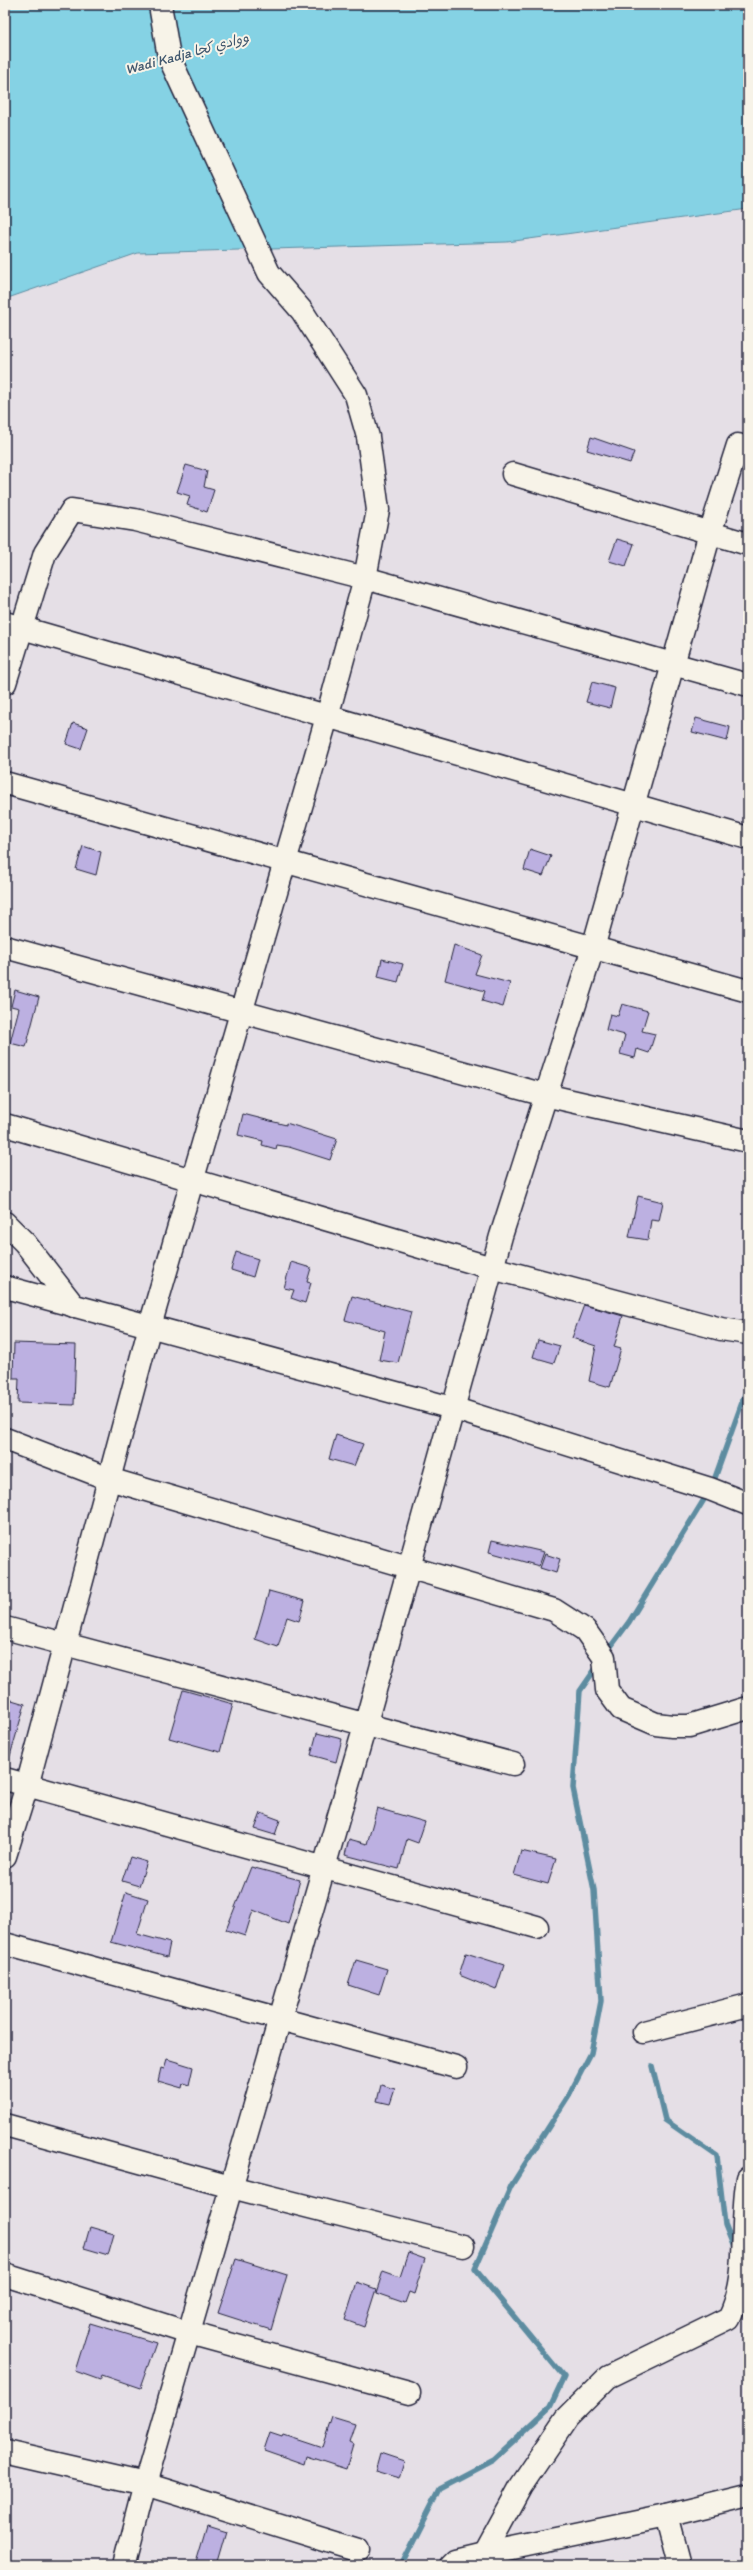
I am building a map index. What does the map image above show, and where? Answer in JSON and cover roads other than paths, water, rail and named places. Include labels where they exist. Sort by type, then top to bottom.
[{"type":"street","points":[[5,1856],[27,1786],[150,1326],[327,717],[365,578],[378,510],[368,437],[356,395],[302,311],[269,273],[169,57],[160,5]]},
{"type":"street","points":[[124,2565],[145,2484],[365,1726],[492,1268],[545,1095],[593,948],[710,533],[738,445]]},
{"type":"street","points":[[513,474],[748,544]]},
{"type":"street","points":[[5,683],[13,626],[46,553],[72,510],[135,520],[365,578],[748,685]]},
{"type":"street","points":[[13,626],[633,807],[748,838]]},
{"type":"street","points":[[5,783],[286,860],[748,991]]},
{"type":"street","points":[[5,948],[545,1095],[748,1141]]},
{"type":"street","points":[[5,1125],[492,1268],[721,1329],[748,1333]]},
{"type":"street","points":[[5,1223],[25,1243],[74,1306]]},
{"type":"street","points":[[5,1287],[452,1408],[710,1489],[748,1504]]},
{"type":"street","points":[[5,1439],[110,1479],[554,1610],[585,1630],[604,1657],[607,1690],[621,1709],[656,1724],[689,1726],[748,1708]]},
{"type":"street","points":[[5,1628],[365,1726],[513,1764]]},
{"type":"street","points":[[5,1780],[537,1927]]},
{"type":"street","points":[[5,1944],[456,2067]]},
{"type":"street","points":[[644,2032],[748,2005]]},
{"type":"street","points":[[5,2125],[231,2187],[463,2246]]},
{"type":"street","points":[[484,2554],[521,2486],[567,2418],[608,2377],[729,2318],[738,2300],[742,2280],[748,2178]]},
{"type":"street","points":[[5,2275],[189,2333],[409,2393]]},
{"type":"street","points":[[5,2452],[145,2484],[358,2550]]},
{"type":"street","points":[[451,2565],[455,2561],[484,2554],[666,2516],[748,2496]]},
{"type":"street","points":[[666,2516],[679,2565]]},
{"type":"water","name":"Wadi Kadja ووادي كجا","points":[[5,5],[748,5],[748,209],[507,242],[138,253],[5,299]]},
{"type":"waterway","points":[[712,1486],[748,1386]]},
{"type":"waterway","points":[[606,1653],[629,1622],[708,1493]]},
{"type":"waterway","points":[[401,2565],[440,2488],[493,2460],[550,2407],[564,2377],[475,2269],[511,2186],[569,2095],[591,2053],[601,2001],[594,1890],[573,1788],[580,1691],[598,1665]]},
{"type":"waterway","points":[[652,2066],[665,2120],[717,2156],[725,2225],[735,2250]]}]
